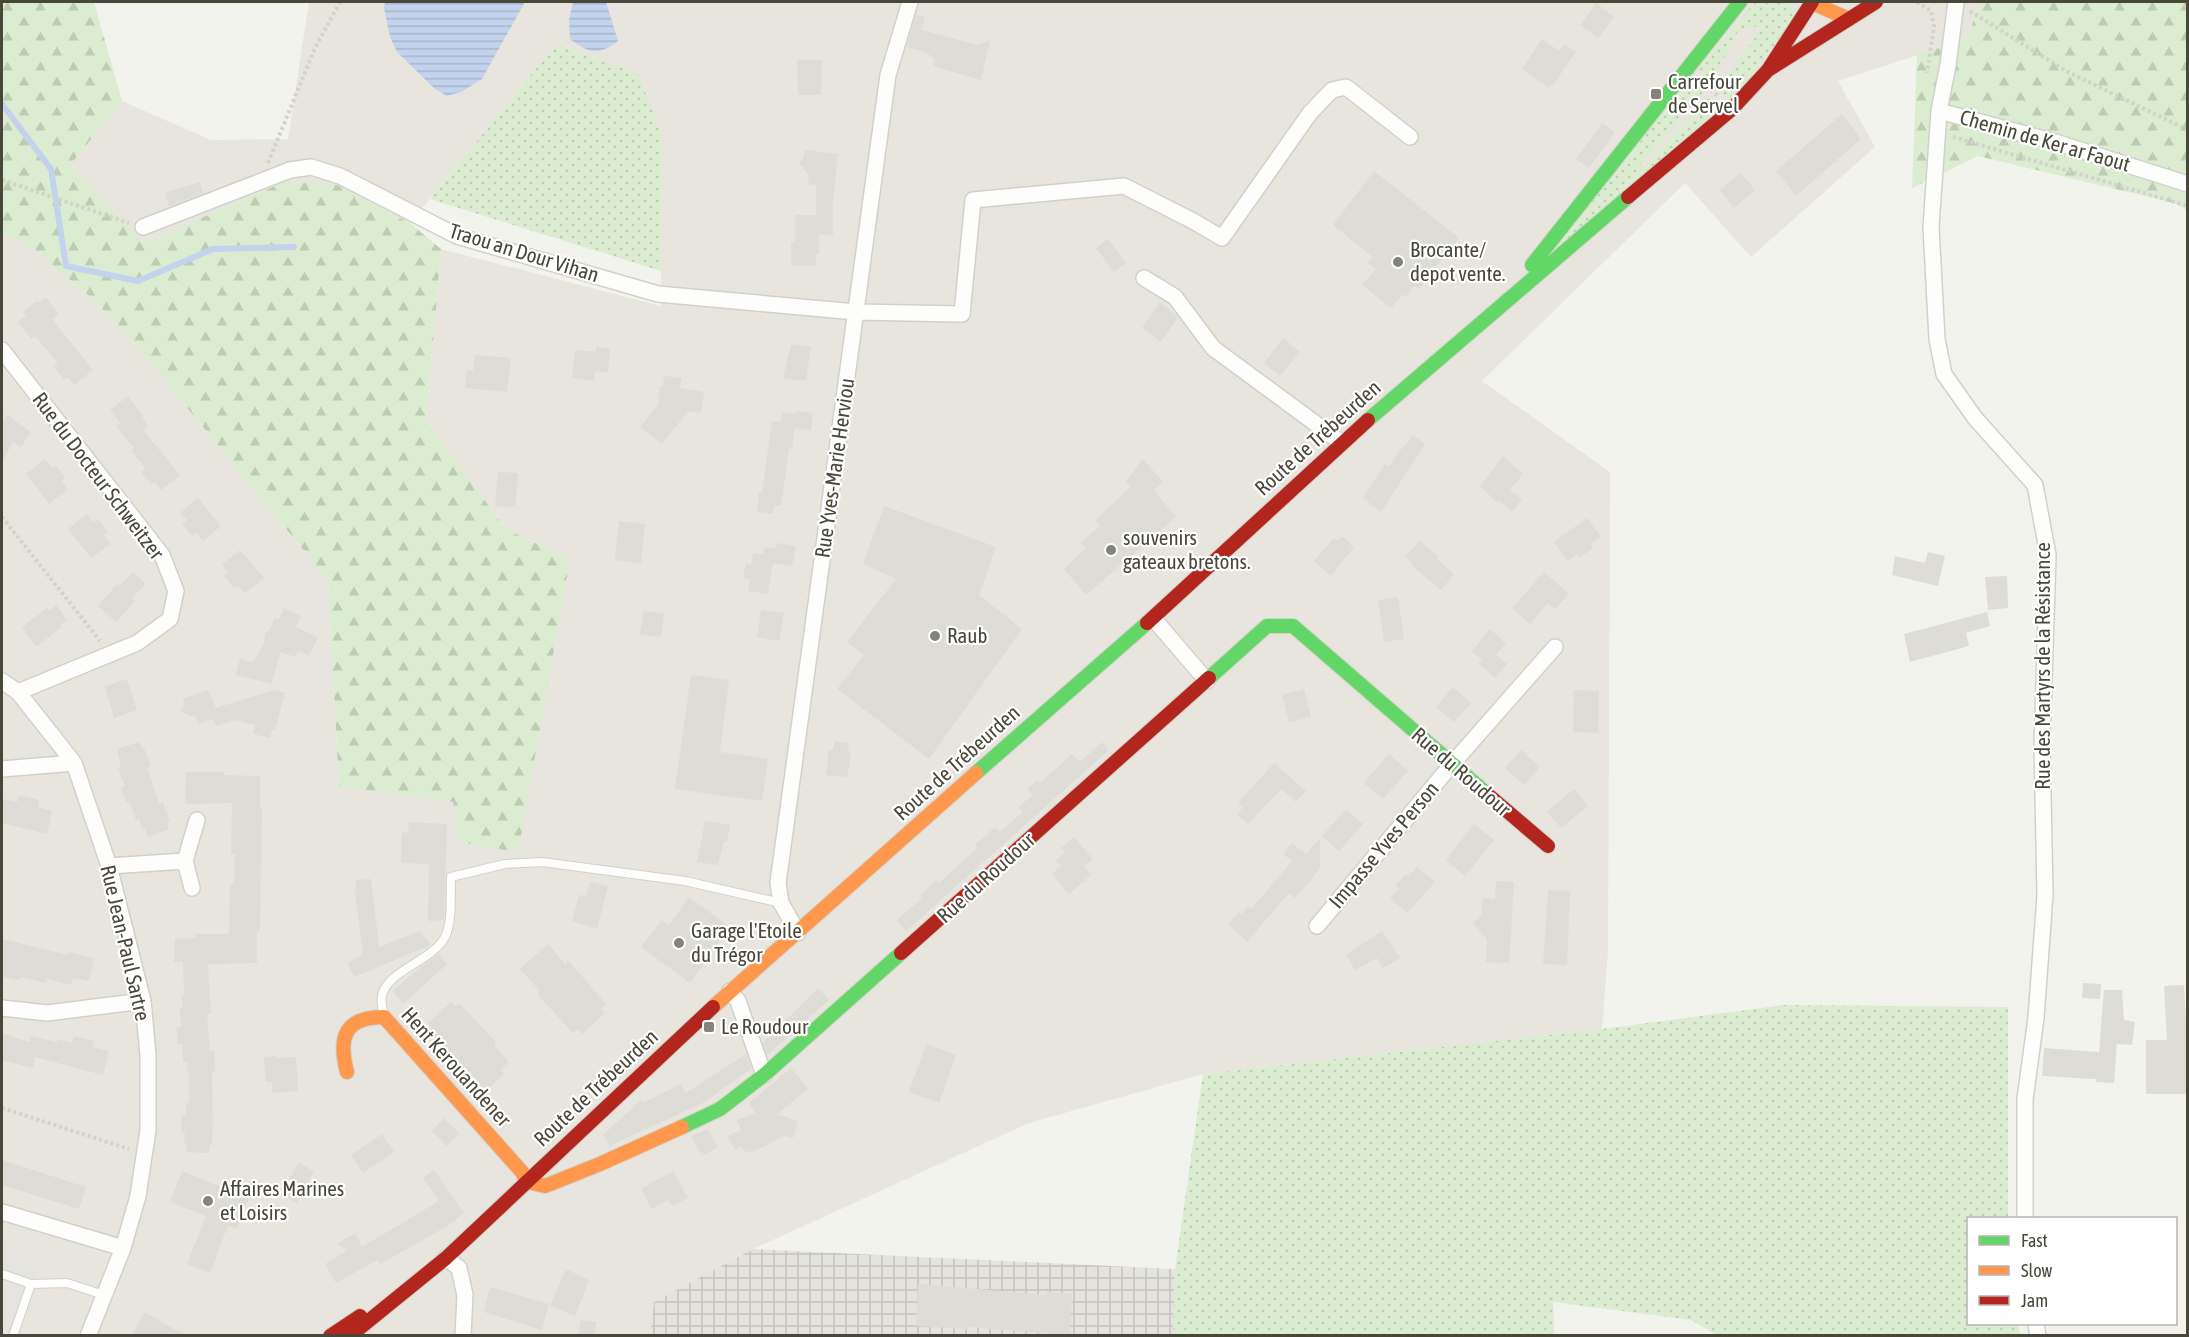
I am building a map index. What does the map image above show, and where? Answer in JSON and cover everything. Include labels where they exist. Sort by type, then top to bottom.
[{"type":"main road","name":"Route de Trébeurden","points":[[1502,304],[1740,2]]},
{"type":"main road","name":"Route de Trébeurden","points":[[350,1335],[373,1319],[446,1258],[730,991],[1153,618],[1342,443],[1731,110],[1768,70],[1811,2]]},
{"type":"main road","points":[[1811,2],[1849,19]]},
{"type":"main road","points":[[1768,70],[1876,2]]},
{"type":"main road","name":"Rue du Roudour","points":[[527,1182],[545,1186],[611,1159],[720,1109],[764,1075],[1266,626],[1293,626],[1548,846]]},
{"type":"main road","name":"Hent Kerouandener","points":[[347,1072],[342,1049],[346,1035],[354,1024],[367,1016],[384,1017],[522,1172],[527,1182]]},
{"type":"main road","name":"Route de Trébeurden","points":[[330,1335],[446,1258]]},
{"type":"street","name":"Rue Yves-Marie Herviou","points":[[798,933],[781,903],[778,883],[888,75],[910,2]]},
{"type":"street","name":"Chemin de Ker ar Faout","points":[[1956,2],[1939,111],[2055,142],[2187,184]]},
{"type":"street","name":"Traou an Dour Vihan","points":[[143,227],[262,180],[290,170],[311,167],[340,176],[457,236],[658,294],[856,312],[962,314],[973,200],[1124,186],[1222,238],[1310,113],[1332,90],[1346,87],[1410,136]]},
{"type":"street","name":"Rue des Martyrs de la Résistance","points":[[1939,111],[1931,227],[1937,339],[1944,374],[1975,418],[2035,485],[2048,555],[2042,744],[2045,895],[2036,1018],[2025,1099],[2025,1217]]},
{"type":"street","points":[[1144,278],[1175,297],[1213,348],[1342,443]]},
{"type":"street","name":"Rue du Docteur Schweitzer","points":[[2,350],[162,555],[176,591],[170,619],[136,643],[18,692]]},
{"type":"street","points":[[1153,618],[1207,681]]},
{"type":"street","name":"Impasse Yves Person","points":[[1317,926],[1452,764],[1555,647]]},
{"type":"street","name":"Rue Jean-Paul Sartre","points":[[2,681],[18,692],[74,763],[109,866],[143,1001],[148,1054],[148,1131],[138,1196],[123,1248],[88,1335]]},
{"type":"street","points":[[2,769],[74,763]]},
{"type":"street","points":[[192,888],[185,861],[197,820]]},
{"type":"street","points":[[109,866],[185,861]]},
{"type":"street","points":[[730,991],[738,1001],[764,1075]]},
{"type":"street","points":[[2,1008],[47,1013],[143,1001]]},
{"type":"street","points":[[2,1212],[123,1248]]},
{"type":"street","points":[[446,1258],[459,1268],[465,1295],[463,1335]]},
{"type":"lane","points":[[384,1017],[381,1003],[382,993],[388,983],[431,951],[444,938],[449,923],[451,877],[505,864],[542,862],[685,881],[781,903]]},
{"type":"lane","points":[[2,1274],[31,1284],[67,1283],[104,1295]]},
{"type":"lane","points":[[14,1335],[31,1284]]},
{"type":"path","points":[[262,180],[274,144],[315,48],[340,2]]},
{"type":"path","points":[[1956,2],[2066,71],[2187,130]]},
{"type":"path","points":[[1688,67],[1731,110]]},
{"type":"path","points":[[2,180],[143,227]]},
{"type":"path","points":[[2,517],[111,654]]},
{"type":"path","points":[[2,1108],[144,1154]]},
{"type":"shaded area","points":[[309,2],[1980,2],[1967,39],[1838,81],[1875,147],[1751,257],[1685,183],[1482,381],[1610,472],[1608,953],[1602,1029],[1203,1074],[1029,1123],[753,1249],[654,1302],[650,1335],[2,1336],[2,234],[25,242],[86,293],[127,334],[328,580],[339,786],[453,802],[517,852],[570,559],[506,529],[426,421],[441,249],[661,306],[662,135],[637,74],[556,44],[410,223],[333,183],[282,183],[144,243],[70,165],[122,101],[211,140],[288,139]]},
{"type":"shaded area","points":[[2,1244],[43,1257],[17,1335],[2,1336]]},
{"type":"shaded area","points":[[753,1249],[1175,1269],[1173,1335],[650,1336],[654,1302]]},
{"type":"shaded area","points":[[148,1259],[185,1279],[177,1290],[146,1274]]},
{"type":"green space","points":[[2,2],[94,2],[122,101],[70,165],[144,243],[282,183],[333,183],[410,223],[441,249],[426,421],[506,529],[570,559],[518,852],[459,842],[453,802],[339,786],[328,580],[127,334],[86,293],[25,242],[2,234]]},
{"type":"green space","points":[[1755,2],[1786,2],[1798,11],[1774,47],[1729,101],[1717,86],[1729,75],[1761,29],[1758,26],[1738,31],[1728,52],[1709,80],[1699,69]]},
{"type":"green space","points":[[1980,2],[2187,2],[2187,210],[2174,203],[1978,156],[1912,188],[1917,55],[1967,39]]},
{"type":"green space","points":[[556,44],[638,74],[662,135],[661,271],[430,199]]},
{"type":"green space","points":[[1693,76],[1706,89],[1640,165],[1643,168],[1711,95],[1723,108],[1552,252]]},
{"type":"green space","points":[[1784,1005],[2008,1007],[2008,1217],[1967,1217],[1967,1325],[2018,1325],[2020,1335],[1716,1335],[1691,1320],[1553,1302],[1554,1335],[1173,1335],[1175,1269],[1203,1074],[1602,1029]]},
{"type":"water","points":[[385,2],[525,2],[482,79],[461,92],[447,96],[434,88],[397,52],[390,37],[384,8]]},
{"type":"water","points":[[573,2],[606,2],[618,41],[605,49],[594,51],[570,39],[569,20]]},
{"type":"building","points":[[1596,3],[1614,17],[1598,38],[1580,25]]},
{"type":"building","points":[[916,15],[925,17],[921,30],[978,45],[990,40],[981,80],[933,66],[935,59],[925,52],[907,47]]},
{"type":"building","points":[[1542,39],[1559,51],[1564,44],[1576,52],[1549,88],[1522,69]]},
{"type":"building","points":[[797,60],[822,60],[821,95],[798,95]]},
{"type":"building","points":[[1842,114],[1861,139],[1796,196],[1776,171]]},
{"type":"building","points":[[1602,123],[1615,132],[1589,168],[1576,159]]},
{"type":"building","points":[[805,150],[838,154],[833,202],[833,235],[819,234],[819,254],[816,254],[816,266],[791,265],[791,243],[795,243],[795,215],[816,215],[816,185],[808,184],[809,175],[799,163],[803,159]]},
{"type":"building","points":[[1374,171],[1459,238],[1419,289],[1414,286],[1391,308],[1362,285],[1376,269],[1368,263],[1373,257],[1333,225]]},
{"type":"building","points":[[1741,173],[1755,190],[1734,208],[1720,190]]},
{"type":"building","points":[[200,182],[203,193],[169,206],[165,193]]},
{"type":"building","points":[[1108,239],[1126,263],[1114,272],[1096,248]]},
{"type":"building","points":[[46,297],[59,314],[52,319],[93,370],[74,385],[68,377],[64,380],[54,367],[58,363],[35,336],[31,339],[18,322],[26,316],[23,312]]},
{"type":"building","points":[[1160,302],[1178,317],[1161,342],[1142,328]]},
{"type":"building","points":[[1283,338],[1300,352],[1280,376],[1264,363]]},
{"type":"building","points":[[791,344],[811,347],[806,381],[783,378]]},
{"type":"building","points":[[596,347],[610,349],[608,372],[595,371],[594,381],[572,378],[575,350],[596,352]]},
{"type":"building","points":[[475,355],[511,358],[507,392],[465,388],[467,370],[473,371]]},
{"type":"building","points":[[664,376],[682,378],[680,388],[704,392],[701,413],[688,411],[662,444],[640,427],[658,405],[660,386],[663,387]]},
{"type":"building","points":[[128,396],[148,426],[143,430],[180,475],[161,490],[155,482],[151,484],[141,472],[145,468],[131,450],[134,448],[116,426],[120,423],[110,410]]},
{"type":"building","points":[[797,411],[813,413],[811,431],[795,428],[792,449],[789,448],[781,506],[774,505],[773,514],[757,512],[759,492],[762,493],[772,421],[780,422],[782,412],[796,414]]},
{"type":"building","points":[[7,415],[31,432],[21,447],[13,442],[2,462],[2,423]]},
{"type":"building","points":[[1413,435],[1425,444],[1381,512],[1363,498],[1385,464],[1389,466]]},
{"type":"building","points":[[1503,456],[1523,474],[1510,490],[1522,500],[1512,512],[1500,501],[1498,503],[1480,486]]},
{"type":"building","points":[[45,459],[52,468],[56,465],[65,478],[61,481],[68,489],[49,504],[26,474]]},
{"type":"building","points":[[1143,459],[1163,482],[1154,490],[1176,517],[1086,595],[1064,569],[1086,548],[1081,542],[1100,526],[1096,520],[1130,487],[1126,481]]},
{"type":"building","points":[[498,472],[518,473],[515,507],[495,506]]},
{"type":"building","points":[[198,498],[221,526],[203,541],[196,533],[192,536],[182,524],[187,520],[180,513]]},
{"type":"building","name":"Raub","points":[[884,506],[996,547],[979,595],[1022,629],[929,759],[837,689],[864,655],[847,642],[896,579],[863,564]]},
{"type":"building","points":[[87,514],[93,522],[98,519],[108,532],[104,535],[110,544],[91,558],[68,529]]},
{"type":"building","points":[[1587,518],[1601,537],[1591,544],[1593,548],[1580,557],[1577,554],[1567,561],[1554,542]]},
{"type":"building","points":[[619,521],[645,524],[641,563],[615,560]]},
{"type":"building","points":[[1342,536],[1354,547],[1331,576],[1314,561],[1334,538],[1337,541]]},
{"type":"building","points":[[1419,541],[1438,556],[1436,558],[1454,574],[1441,590],[1412,566],[1413,564],[1405,557]]},
{"type":"building","points":[[777,543],[796,546],[792,566],[773,563],[768,594],[748,591],[750,580],[743,578],[746,563],[751,565],[753,553],[763,554],[764,547],[775,549]]},
{"type":"building","points":[[240,550],[264,578],[245,593],[238,585],[234,588],[224,576],[228,573],[222,564]]},
{"type":"building","points":[[1928,552],[1945,556],[1938,586],[1892,575],[1895,556],[1925,563]]},
{"type":"building","points":[[133,572],[146,584],[132,598],[135,601],[116,622],[98,606],[117,584],[120,586]]},
{"type":"building","points":[[1544,572],[1569,594],[1555,609],[1548,603],[1530,624],[1512,608]]},
{"type":"building","points":[[2007,576],[2008,608],[1988,610],[1985,577]]},
{"type":"building","points":[[1398,597],[1404,639],[1384,642],[1378,600]]},
{"type":"building","points":[[56,605],[67,620],[60,625],[62,627],[36,647],[22,627],[47,608],[49,611]]},
{"type":"building","points":[[284,608],[301,616],[296,627],[318,637],[309,656],[298,651],[296,657],[280,652],[272,684],[236,675],[240,658],[253,663],[265,641],[266,632],[270,630],[275,618],[279,619]]},
{"type":"building","points":[[761,610],[784,613],[779,641],[757,637]]},
{"type":"building","points":[[644,611],[664,614],[661,637],[640,634]]},
{"type":"building","points":[[1987,612],[1990,626],[1966,633],[1969,646],[1910,662],[1904,634]]},
{"type":"building","points":[[1490,629],[1506,643],[1496,655],[1507,664],[1495,678],[1479,664],[1482,660],[1472,651]]},
{"type":"building","points":[[691,675],[729,680],[720,752],[768,759],[762,801],[675,789]]},
{"type":"building","points":[[127,679],[137,710],[114,718],[105,686]]},
{"type":"building","points":[[1453,687],[1471,703],[1454,722],[1436,707]]},
{"type":"building","points":[[1304,689],[1311,717],[1289,722],[1282,695]]},
{"type":"building","points":[[208,690],[216,708],[274,690],[285,693],[275,730],[272,729],[270,738],[253,734],[255,725],[235,720],[216,726],[213,719],[198,724],[195,715],[190,716],[180,711],[184,704],[183,699]]},
{"type":"building","points":[[1574,690],[1599,691],[1598,733],[1573,732]]},
{"type":"building","points":[[835,741],[849,743],[848,752],[851,753],[847,777],[826,775],[829,750],[833,750]]},
{"type":"building","points":[[139,742],[151,766],[147,768],[159,803],[163,802],[170,821],[167,822],[169,829],[148,837],[139,819],[136,820],[130,802],[126,803],[121,788],[125,786],[118,769],[121,768],[117,749]]},
{"type":"building","points":[[1102,742],[1109,750],[906,931],[897,920],[922,898],[920,896],[936,880],[939,883],[977,848],[975,845],[995,827],[1000,832],[1023,812],[1019,807],[1032,795],[1027,789],[1037,780],[1040,783],[1072,754],[1080,762]]},
{"type":"building","points":[[1521,750],[1540,767],[1524,785],[1505,768]]},
{"type":"building","points":[[1389,754],[1408,771],[1383,799],[1364,783]]},
{"type":"building","points":[[1274,763],[1306,791],[1296,802],[1281,789],[1248,824],[1237,815],[1243,807],[1238,803]]},
{"type":"building","points":[[186,772],[224,772],[224,775],[260,776],[260,808],[262,808],[260,931],[257,931],[257,963],[208,964],[211,1014],[207,1014],[210,1051],[214,1051],[215,1071],[212,1071],[213,1124],[212,1145],[210,1145],[209,1153],[186,1152],[185,1132],[181,1132],[182,1115],[186,1116],[186,1103],[189,1103],[189,1073],[187,1073],[187,1062],[183,1062],[182,1044],[178,1044],[177,1027],[181,1027],[180,1008],[183,1008],[182,995],[184,995],[183,962],[174,962],[175,939],[195,938],[195,934],[229,934],[230,884],[234,884],[235,854],[231,854],[232,803],[185,804]]},
{"type":"building","points":[[1574,789],[1588,806],[1561,828],[1547,811]]},
{"type":"building","points":[[19,795],[39,800],[38,807],[52,811],[47,834],[2,823],[2,799],[17,802]]},
{"type":"building","points":[[1346,809],[1363,824],[1339,851],[1322,836]]},
{"type":"building","points":[[705,821],[730,825],[727,842],[724,841],[718,865],[697,862]]},
{"type":"building","points":[[409,822],[447,824],[444,920],[428,921],[429,864],[401,863],[402,832],[408,833]]},
{"type":"building","points":[[1474,824],[1494,840],[1465,876],[1446,860]]},
{"type":"building","points":[[1074,837],[1093,859],[1084,866],[1091,875],[1069,894],[1052,874],[1061,866],[1056,861],[1065,853],[1061,848]]},
{"type":"building","points":[[1320,838],[1320,867],[1311,880],[1295,898],[1289,893],[1247,942],[1228,924],[1239,912],[1241,914],[1248,907],[1251,909],[1292,861],[1283,854],[1292,843],[1306,854]]},
{"type":"building","points":[[1417,867],[1435,882],[1407,913],[1390,898],[1399,889],[1395,886],[1406,874],[1409,876]]},
{"type":"building","points":[[371,879],[379,947],[420,931],[431,945],[354,977],[348,963],[363,954],[355,893],[356,880]]},
{"type":"building","points":[[1496,881],[1514,882],[1509,963],[1486,962],[1487,939],[1473,923],[1481,915],[1483,898],[1495,899]]},
{"type":"building","points":[[590,882],[608,886],[597,929],[572,921],[579,895],[586,896]]},
{"type":"building","points":[[1548,890],[1570,891],[1567,965],[1543,964]]},
{"type":"building","name":"Garage l'Etoile du Trégor","points":[[689,897],[727,925],[716,938],[720,941],[690,983],[641,947],[662,920],[669,925]]},
{"type":"building","points":[[1382,931],[1400,958],[1383,968],[1377,958],[1355,970],[1346,955]]},
{"type":"building","points":[[2,939],[68,955],[69,952],[94,958],[89,981],[73,978],[71,985],[47,979],[46,983],[20,977],[19,980],[2,976]]},
{"type":"building","points":[[548,944],[566,965],[567,959],[606,1004],[601,1009],[605,1013],[582,1034],[578,1029],[573,1033],[537,994],[540,991],[520,969]]},
{"type":"building","points":[[439,954],[447,964],[403,1004],[393,991]]},
{"type":"building","points":[[2083,983],[2101,984],[2100,999],[2082,998]]},
{"type":"building","points":[[2184,985],[2187,1094],[2146,1094],[2146,1040],[2167,1040],[2164,986]]},
{"type":"building","points":[[818,988],[829,1000],[767,1055],[763,1043]]},
{"type":"building","points":[[2104,990],[2122,990],[2124,1020],[2135,1022],[2132,1045],[2117,1044],[2114,1083],[2096,1082],[2096,1079],[2042,1076],[2044,1048],[2099,1052]]},
{"type":"building","points":[[451,1002],[455,1007],[459,1003],[496,1042],[494,1045],[509,1062],[500,1070],[504,1074],[486,1091],[466,1068],[463,1071],[428,1031],[432,1027],[428,1023]]},
{"type":"building","points":[[4,1034],[29,1042],[30,1036],[57,1042],[58,1039],[72,1043],[74,1036],[94,1041],[92,1047],[109,1051],[103,1075],[35,1057],[33,1068],[2,1060]]},
{"type":"building","points":[[926,1044],[956,1055],[939,1103],[909,1092]]},
{"type":"building","points":[[746,1054],[751,1069],[703,1103],[609,1146],[603,1135],[641,1100],[643,1103],[681,1084],[686,1093]]},
{"type":"building","points":[[276,1056],[278,1058],[296,1057],[298,1091],[272,1093],[272,1082],[266,1082],[264,1057]]},
{"type":"building","points":[[791,1068],[808,1089],[777,1114],[798,1121],[793,1138],[784,1136],[755,1151],[745,1152],[741,1146],[735,1150],[727,1136],[741,1130],[737,1120],[755,1113],[749,1103]]},
{"type":"building","points":[[496,1106],[508,1118],[499,1126],[487,1114]]},
{"type":"building","points":[[444,1118],[459,1133],[447,1146],[432,1131]]},
{"type":"building","points":[[708,1129],[718,1147],[704,1155],[700,1153],[691,1136]]},
{"type":"building","points":[[382,1134],[394,1152],[363,1173],[351,1155]]},
{"type":"building","points":[[2,1160],[86,1187],[79,1209],[2,1185]]},
{"type":"building","points":[[299,1163],[314,1171],[297,1203],[280,1194]]},
{"type":"building","points":[[434,1170],[464,1213],[449,1225],[380,1264],[377,1260],[336,1283],[325,1264],[348,1250],[337,1244],[355,1233],[362,1247],[439,1201],[423,1178]]},
{"type":"building","points":[[182,1171],[249,1198],[237,1229],[228,1225],[210,1273],[187,1264],[206,1216],[170,1202]]},
{"type":"building","points":[[673,1171],[688,1198],[672,1206],[668,1200],[652,1209],[641,1189]]},
{"type":"building","points":[[566,1269],[589,1280],[575,1316],[550,1306]]},
{"type":"building","points":[[918,1284],[1046,1295],[1046,1292],[1072,1294],[1070,1335],[968,1327],[968,1329],[916,1326]]},
{"type":"building","points":[[490,1287],[549,1304],[542,1330],[484,1312]]},
{"type":"building","points":[[144,1312],[185,1335],[132,1335]]},
{"type":"building","points":[[581,1320],[597,1322],[594,1335],[578,1335]]},
{"type":"waterway","points":[[2,104],[51,169],[66,266],[138,281],[213,249],[294,247]]},
{"type":"traffic: fast","points":[[1532,265],[1740,2]]},
{"type":"traffic: fast","points":[[1368,420],[1628,197]]},
{"type":"traffic: fast","points":[[976,773],[1147,623]]},
{"type":"traffic: fast","points":[[1209,678],[1267,626],[1293,626],[1486,793]]},
{"type":"traffic: fast","points":[[682,1127],[720,1109],[764,1075],[901,953]]},
{"type":"traffic: slow","points":[[1810,2],[1849,19]]},
{"type":"traffic: slow","points":[[713,1007],[976,773]]},
{"type":"traffic: slow","points":[[347,1072],[343,1049],[347,1032],[352,1025],[360,1021],[384,1017],[522,1172],[527,1182],[545,1186],[682,1127]]},
{"type":"traffic: jam","points":[[1628,197],[1731,110],[1768,70],[1812,2]]},
{"type":"traffic: jam","points":[[1768,70],[1876,2]]},
{"type":"traffic: jam","points":[[1147,623],[1368,420]]},
{"type":"traffic: jam","points":[[901,953],[1209,678]]},
{"type":"traffic: jam","points":[[1486,793],[1548,846]]},
{"type":"traffic: jam","points":[[350,1336],[446,1258],[713,1007]]},
{"type":"traffic: jam","points":[[330,1336],[360,1316]]},
{"type":"place","name":"Carrefour de Servel","points":[[1656,94]]},
{"type":"place","name":"Brocante/ depot vente.","points":[[1398,262]]},
{"type":"place","name":"souvenirs gateaux bretons.","points":[[1111,550]]},
{"type":"place","name":"Raub","points":[[935,636]]},
{"type":"place","name":"Garage l'Etoile du Trégor","points":[[679,943]]},
{"type":"place","name":"Le Roudour","points":[[709,1027]]},
{"type":"place","name":"Affaires Marines et Loisirs","points":[[208,1201]]}]
